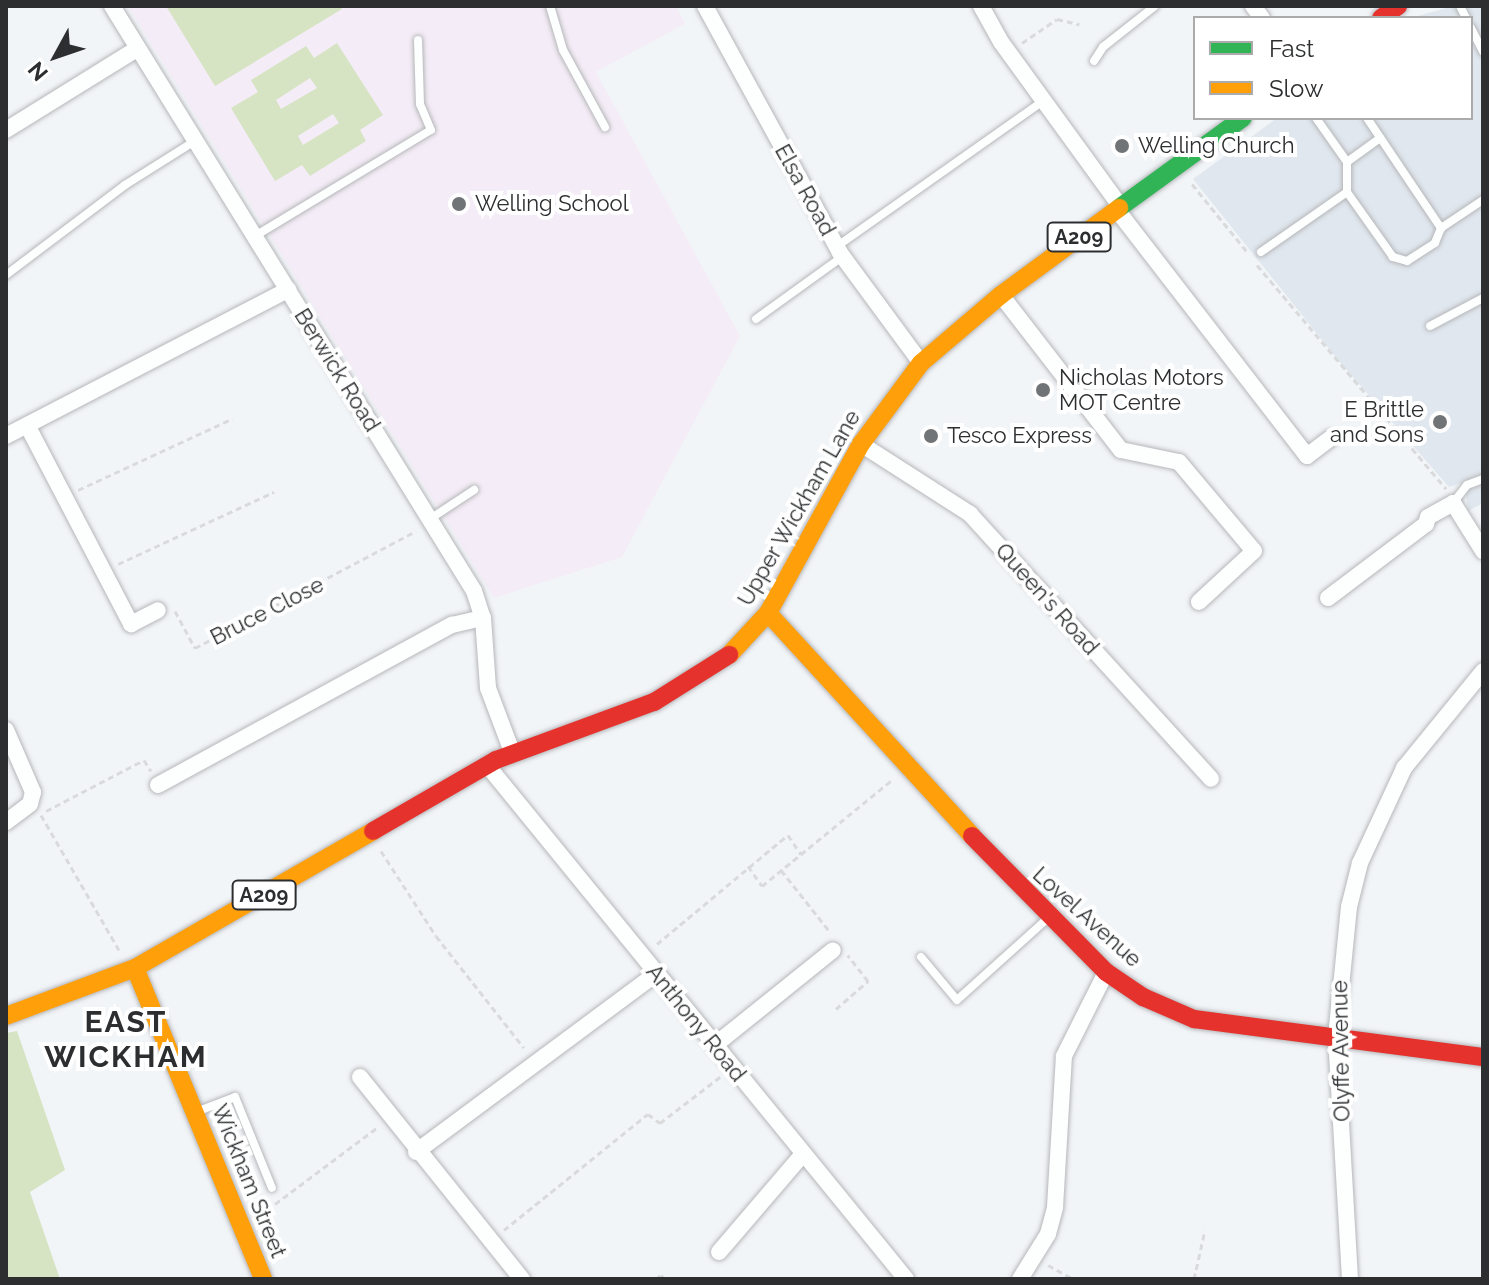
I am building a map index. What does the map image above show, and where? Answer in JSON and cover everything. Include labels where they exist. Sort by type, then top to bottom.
[{"type":"main road","name":"Upper Wickham Lane","points":[[6,1016],[132,970],[512,752],[695,683],[745,643],[768,613],[861,444],[921,363],[1001,295],[1240,120]]},
{"type":"main road","name":"Lovel Avenue","points":[[768,613],[1048,917],[1106,972],[1143,997],[1194,1019],[1483,1057]]},
{"type":"main road","name":"Wickham Street","points":[[132,970],[195,1112],[263,1279]]},
{"type":"street","name":"Berwick Road","points":[[112,6],[474,591],[483,618],[488,688],[512,752]]},
{"type":"street","name":"Elsa Road","points":[[705,6],[839,252],[921,363]]},
{"type":"street","points":[[981,6],[1008,52],[1119,208],[1307,456],[1331,438]]},
{"type":"street","points":[[6,130],[138,48]]},
{"type":"street","points":[[6,436],[288,290]]},
{"type":"street","points":[[1001,295],[1121,450],[1179,462],[1254,551],[1199,602]]},
{"type":"street","points":[[27,425],[131,624],[158,610]]},
{"type":"street","name":"Queen's Road","points":[[861,444],[970,514],[1211,779]]},
{"type":"street","points":[[1328,598],[1426,524],[1428,517],[1453,503],[1483,551]]},
{"type":"street","points":[[158,785],[452,625],[483,618]]},
{"type":"street","name":"Olyffe Avenue","points":[[1350,1279],[1336,1037],[1340,963],[1360,863],[1404,768],[1483,671]]},
{"type":"street","points":[[6,730],[33,792],[30,804],[6,822]]},
{"type":"street","name":"Anthony Road","points":[[487,765],[906,1279]]},
{"type":"street","points":[[715,1045],[833,950]]},
{"type":"street","points":[[1020,1279],[1036,1258],[1055,1207],[1064,1056],[1106,972]]},
{"type":"street","points":[[416,1152],[656,974]]},
{"type":"street","points":[[360,1077],[416,1152],[522,1279]]},
{"type":"street","points":[[719,1252],[803,1154]]},
{"type":"lane","points":[[550,6],[563,50],[605,127]]},
{"type":"lane","points":[[1094,61],[1103,47],[1155,6]]},
{"type":"lane","points":[[1473,32],[1483,52]]},
{"type":"lane","points":[[255,237],[431,130],[420,104],[418,40]]},
{"type":"lane","points":[[756,319],[839,252],[1043,101]]},
{"type":"lane","points":[[1317,120],[1347,162],[1347,192],[1400,261],[1416,258],[1435,243],[1441,228],[1483,200]]},
{"type":"lane","points":[[1368,120],[1441,228]]},
{"type":"lane","points":[[1347,162],[1380,138]]},
{"type":"lane","points":[[6,275],[125,185],[195,141]]},
{"type":"lane","points":[[1261,252],[1347,192]]},
{"type":"lane","points":[[1430,326],[1483,298]]},
{"type":"lane","points":[[1453,503],[1467,485],[1483,479]]},
{"type":"lane","points":[[430,520],[474,490]]},
{"type":"lane","points":[[921,957],[957,1000],[1048,917]]},
{"type":"lane","points":[[195,1112],[235,1097],[272,1188]]},
{"type":"path","points":[[1008,52],[1057,19],[1079,24]]},
{"type":"path","points":[[1177,167],[1453,503]]},
{"type":"path","points":[[64,497],[232,419]]},
{"type":"path","points":[[104,571],[274,492]]},
{"type":"path","name":"Bruce Close","points":[[158,610],[171,603],[195,648],[384,551],[430,520]]},
{"type":"path","points":[[132,970],[40,814],[144,760],[158,785]]},
{"type":"path","points":[[748,866],[762,886],[908,766]]},
{"type":"path","points":[[371,834],[436,936],[536,1063]]},
{"type":"path","points":[[642,956],[788,835],[801,854]]},
{"type":"path","points":[[491,1241],[648,1114],[660,1123],[733,1067]]},
{"type":"path","points":[[243,1228],[391,1117]]},
{"type":"path","points":[[1194,1279],[1205,1230]]},
{"type":"path","points":[[1036,1258],[1073,1279]]},
{"type":"path","points":[[656,1279],[661,1275],[665,1279]]},
{"type":"shaded area","name":"Welling School","points":[[128,6],[676,6],[685,24],[596,72],[740,336],[622,557],[494,598]]},
{"type":"shaded area","points":[[1453,6],[1483,6],[1483,503],[1468,511],[1465,482],[1449,487],[1338,360],[1193,179],[1274,120],[1473,120],[1473,16],[1418,16]]},
{"type":"green space","points":[[166,6],[340,6],[342,9],[215,86]]},
{"type":"green space","points":[[337,43],[383,115],[360,130],[366,141],[310,176],[302,165],[275,181],[231,108],[258,92],[251,80],[306,46],[314,58]],"holes":[[[310,78],[317,88],[281,109],[276,100]],[[333,114],[339,123],[303,145],[298,136]]]},
{"type":"green space","points":[[17,1031],[65,1170],[30,1192],[60,1279],[6,1279],[6,1033]]},
{"type":"traffic: fast","points":[[1119,208],[1240,120]]},
{"type":"traffic: slow","points":[[729,655],[768,613],[861,444],[921,363],[1001,295],[1119,208]]},
{"type":"traffic: slow","points":[[768,613],[972,836]]},
{"type":"traffic: slow","points":[[6,1016],[135,968],[373,831]]},
{"type":"traffic: slow","points":[[135,968],[263,1279]]},
{"type":"traffic: jam","points":[[1384,16],[1398,6]]},
{"type":"traffic: jam","points":[[373,831],[496,760],[654,702],[729,655]]},
{"type":"traffic: jam","points":[[972,836],[1106,972],[1143,997],[1194,1019],[1483,1057]]},
{"type":"place","name":"Welling Church","points":[[1122,146]]},
{"type":"place","name":"Welling School","points":[[459,204]]},
{"type":"place","name":"Nicholas Motors MOT Centre","points":[[1043,390]]},
{"type":"place","name":"E Brittle and Sons","points":[[1440,422]]},
{"type":"place","name":"Tesco Express","points":[[931,436]]},
{"type":"district","name":"EAST WICKHAM","points":[[126,1039]]}]
